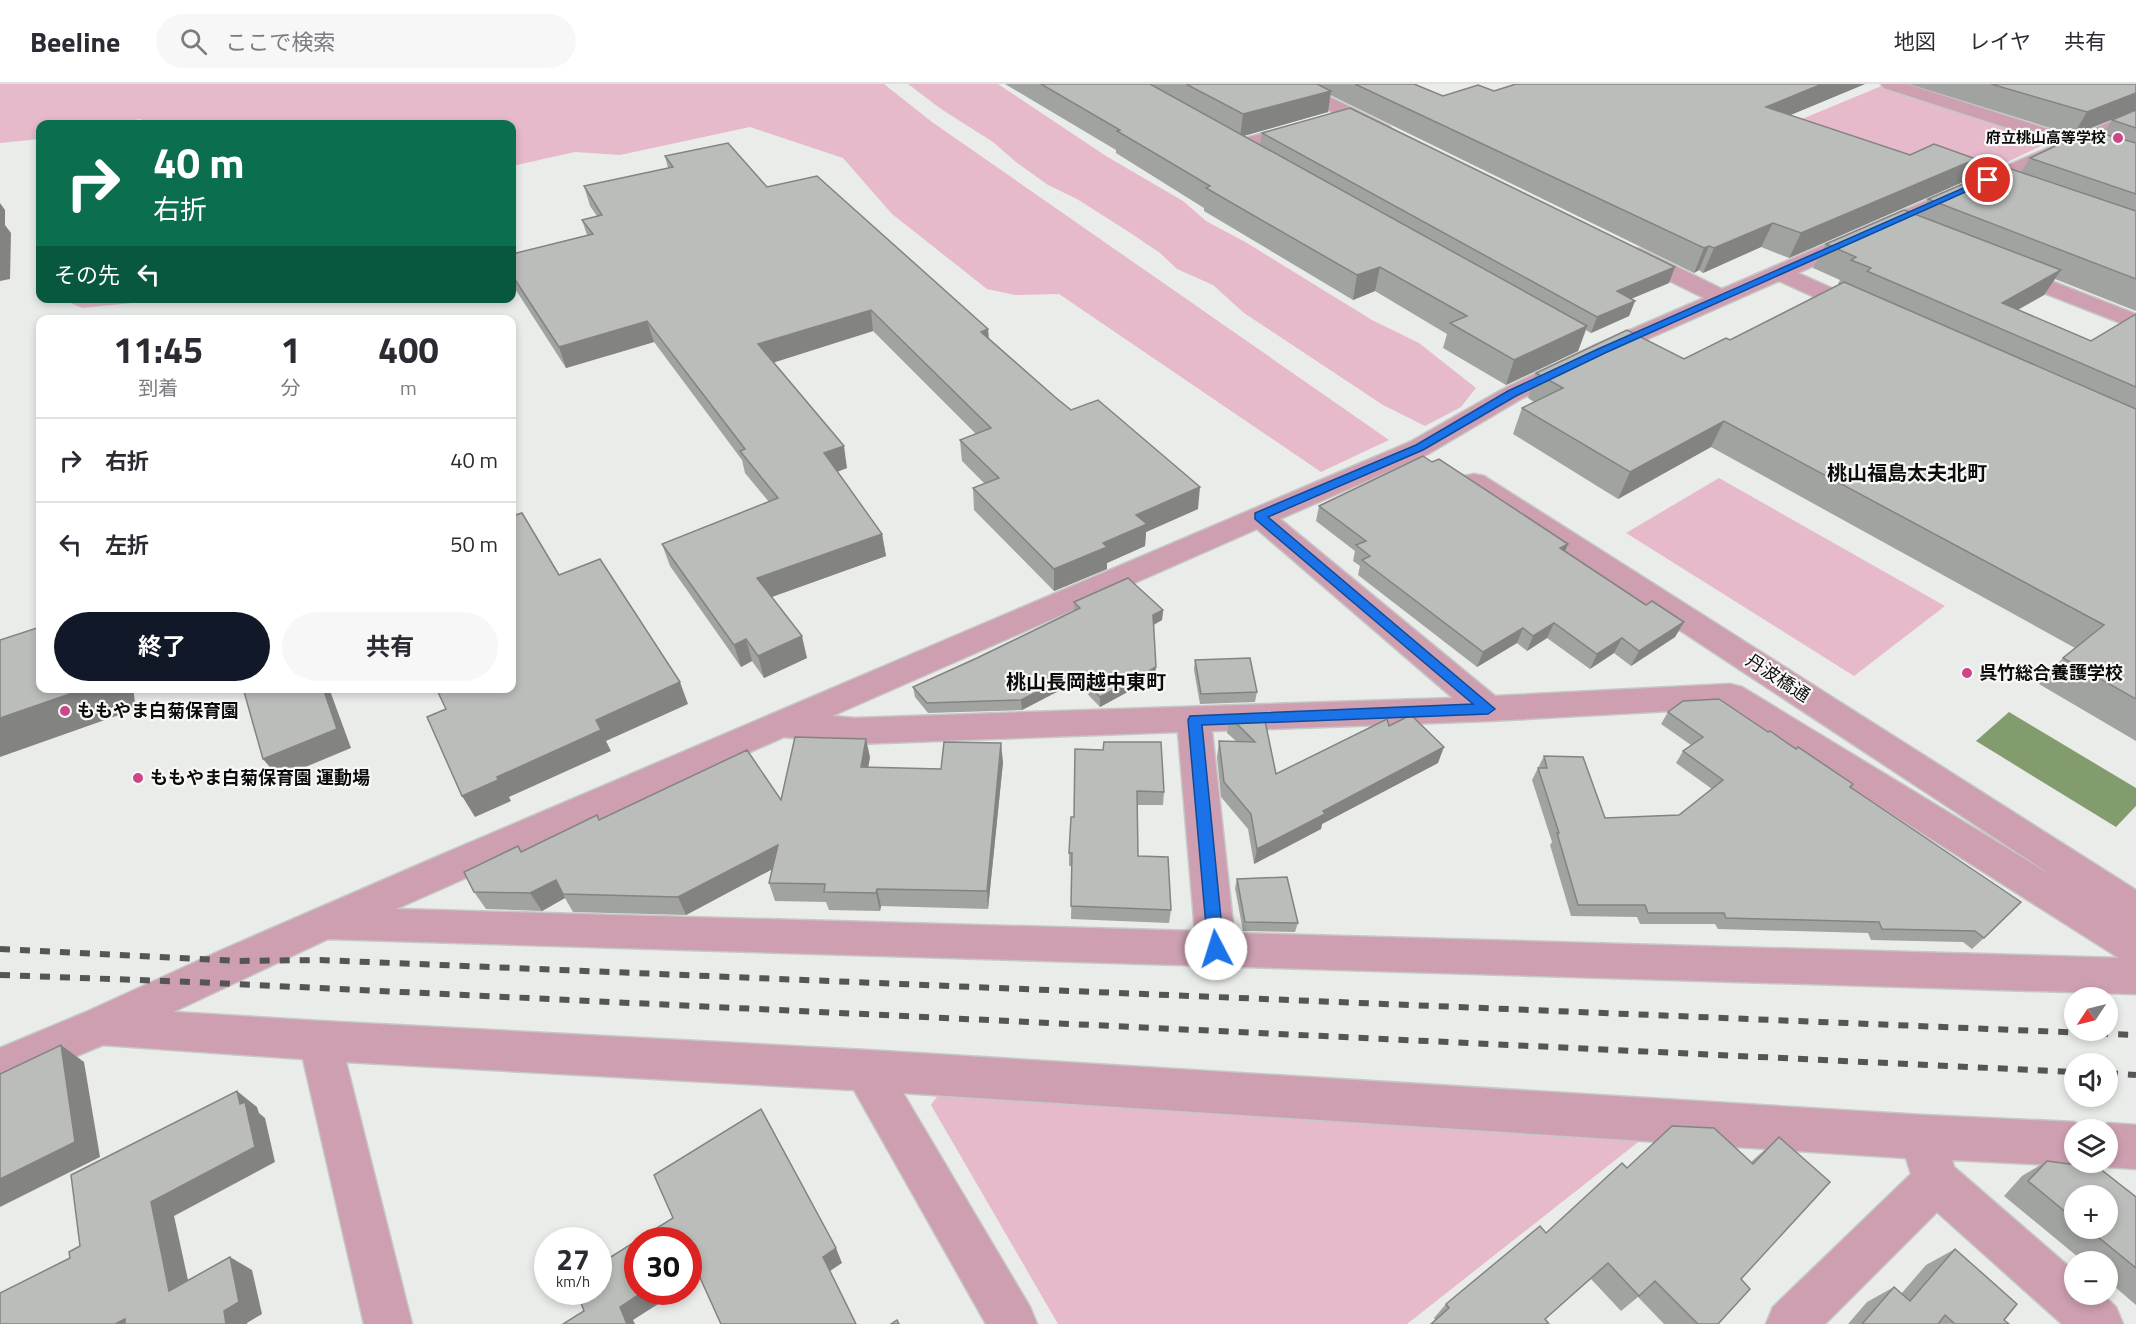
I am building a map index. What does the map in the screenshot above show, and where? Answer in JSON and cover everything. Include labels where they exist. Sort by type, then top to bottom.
[{"type":"street","points":[[1289,84],[1403,140]]},
{"type":"street","points":[[1890,84],[2136,163]]},
{"type":"street","points":[[1237,146],[1350,114]]},
{"type":"street","points":[[0,1068],[101,1026],[238,961],[458,864],[1419,448],[1591,345],[1720,297],[2136,116]]},
{"type":"street","points":[[1217,135],[1258,158]]},
{"type":"street","points":[[1988,180],[2020,191]]},
{"type":"street","points":[[1889,223],[1921,236]]},
{"type":"street","points":[[1614,245],[1720,297]]},
{"type":"street","points":[[1986,262],[2136,322]]},
{"type":"street","points":[[1778,272],[1886,321]]},
{"type":"street","name":"丹波橋通","points":[[1419,448],[2136,910]]},
{"type":"street","points":[[1259,516],[1488,709]]},
{"type":"street","points":[[783,725],[855,731],[1488,709],[1730,696],[2136,947]]},
{"type":"street","points":[[1194,720],[1216,949]]},
{"type":"street","points":[[325,924],[2136,976]]},
{"type":"street","points":[[101,1026],[321,1041],[866,1070],[1922,1137],[2064,1144]]},
{"type":"street","points":[[321,1041],[388,1324]]},
{"type":"street","points":[[866,1070],[1013,1324]]},
{"type":"street","points":[[1922,1137],[1936,1181],[2099,1324]]},
{"type":"street","points":[[2118,1146],[2136,1147]]},
{"type":"street","points":[[1790,1324],[1936,1181]]},
{"type":"shaded area","points":[[0,84],[884,84],[932,122],[1389,440],[1321,472],[1059,294],[1015,295],[987,289],[892,214],[843,158],[750,127],[620,155],[575,152],[516,165],[516,120],[36,120],[36,139],[0,143]]},
{"type":"shaded area","points":[[908,84],[998,84],[1106,156],[1183,201],[1206,221],[1247,243],[1372,320],[1419,343],[1476,388],[1461,407],[1425,426],[1383,405],[1244,313],[1213,285],[1177,269],[1160,253],[1129,232],[1077,199],[1048,185],[993,142],[941,109]]},
{"type":"shaded area","points":[[1884,85],[2053,140],[1966,182],[1797,121]]},
{"type":"shaded area","points":[[70,303],[132,303],[82,308]]},
{"type":"shaded area","points":[[1719,478],[1945,606],[1854,676],[1626,533]]},
{"type":"shaded area","points":[[2009,712],[2136,788],[2136,806],[2116,827],[1976,741]]},
{"type":"shaded area","points":[[943,1088],[1651,1132],[1407,1324],[1058,1324],[931,1105]]},
{"type":"building","points":[[1041,84],[1150,84],[1587,326],[1514,360],[1450,323],[1467,316],[1380,267],[1357,275],[1206,188],[1210,186]]},
{"type":"building","points":[[1186,84],[1317,84],[1331,91],[1243,114]]},
{"type":"building","points":[[1355,84],[1414,84],[1443,96],[1478,85],[1494,91],[1516,84],[1822,84],[1766,107],[1910,155],[1934,144],[1976,159],[1801,233],[1773,223],[1714,248],[1709,246],[1704,248]]},
{"type":"building","points":[[1991,84],[2136,84],[2136,93],[2087,112]]},
{"type":"building","points":[[1350,108],[1675,267],[1617,291],[1635,301],[1597,317],[1262,133]]},
{"type":"building","points":[[2136,110],[2136,128],[2112,120]]},
{"type":"building","points":[[2089,130],[2136,143],[2136,194],[2030,158]]},
{"type":"building","points":[[728,143],[767,187],[817,176],[988,329],[981,332],[1071,410],[1098,400],[1200,487],[1136,515],[1147,524],[1103,543],[1107,547],[1054,569],[973,488],[999,478],[960,440],[991,428],[871,310],[758,344],[844,446],[824,453],[882,534],[757,578],[802,636],[758,656],[746,639],[734,645],[662,544],[778,498],[740,451],[745,449],[647,321],[559,347],[516,281],[516,253],[593,234],[582,220],[602,215],[584,186],[673,167],[665,156]]},
{"type":"building","points":[[2000,168],[2008,168],[2136,211],[2136,279],[1928,199]]},
{"type":"building","points":[[1904,210],[2061,270],[2002,303],[2091,341],[2136,314],[2136,387],[1867,271],[1871,268],[1851,260],[1856,257],[1826,244]]},
{"type":"building","points":[[1844,282],[2136,409],[2136,699],[2063,658],[2104,625],[1724,421],[1630,472],[1522,408],[1563,388],[1536,373],[1627,330],[1684,359],[1726,338],[1730,340]]},
{"type":"building","points":[[1423,456],[1432,462],[1439,459],[1568,544],[1560,548],[1646,605],[1652,601],[1684,622],[1639,651],[1622,638],[1597,654],[1554,623],[1533,636],[1523,628],[1483,652],[1362,560],[1370,556],[1356,545],[1366,541],[1319,506]]},
{"type":"building","points":[[522,513],[559,575],[600,559],[680,682],[596,720],[601,730],[497,777],[498,780],[462,796],[427,717],[446,709],[438,693],[516,693],[516,515]]},
{"type":"building","points":[[1128,578],[1163,610],[1153,615],[1156,667],[1100,697],[1076,672],[1021,700],[927,703],[913,687],[1080,608],[1074,602]]},
{"type":"building","points":[[36,628],[36,693],[72,693],[0,718],[0,640]]},
{"type":"building","points":[[1250,658],[1257,692],[1201,694],[1195,660]]},
{"type":"building","points":[[244,693],[325,693],[337,729],[263,759]]},
{"type":"building","points":[[1719,699],[1768,732],[1770,731],[1796,749],[1798,747],[1853,784],[1850,787],[2021,902],[1984,938],[1975,931],[1882,929],[1879,922],[1726,918],[1724,913],[1648,913],[1645,905],[1578,905],[1557,833],[1559,833],[1538,768],[1547,768],[1544,756],[1583,757],[1605,818],[1679,815],[1723,780],[1683,751],[1703,737],[1668,712],[1683,701]]},
{"type":"building","points":[[1411,715],[1444,747],[1323,811],[1325,814],[1257,849],[1251,814],[1224,782],[1219,741],[1255,742],[1230,717],[1264,716],[1276,774],[1387,719],[1389,726]]},
{"type":"building","points":[[795,737],[866,739],[861,767],[941,769],[944,742],[1001,743],[987,891],[877,889],[876,893],[824,892],[825,884],[769,883],[778,845],[678,897],[563,894],[556,880],[530,893],[474,892],[464,872],[518,846],[521,852],[597,815],[599,820],[747,750],[781,800]]},
{"type":"building","points":[[1104,742],[1161,742],[1164,792],[1137,791],[1138,856],[1168,857],[1171,910],[1071,906],[1072,853],[1069,853],[1071,817],[1074,817],[1075,749],[1103,750]]},
{"type":"building","points":[[1287,877],[1298,923],[1245,922],[1237,879]]},
{"type":"building","points":[[61,1045],[75,1142],[0,1179],[0,1074]]},
{"type":"building","points":[[237,1091],[240,1104],[245,1102],[255,1147],[151,1202],[169,1291],[230,1257],[239,1302],[224,1311],[226,1324],[125,1324],[125,1319],[115,1324],[0,1324],[0,1293],[70,1258],[69,1252],[80,1246],[71,1175]]},
{"type":"building","points":[[761,1109],[836,1248],[823,1257],[856,1324],[721,1324],[702,1282],[702,1227],[659,1227],[673,1218],[654,1175]]},
{"type":"building","points":[[1672,1126],[1714,1128],[1753,1164],[1779,1137],[1830,1182],[1741,1279],[1750,1289],[1718,1324],[1698,1324],[1655,1281],[1639,1296],[1608,1263],[1545,1319],[1549,1324],[1431,1324],[1449,1308],[1446,1304],[1540,1226],[1546,1233],[1622,1163],[1627,1168]]},
{"type":"building","points":[[2047,1161],[2064,1163],[2064,1173],[2105,1173],[2136,1197],[2136,1268],[2100,1239],[2118,1239],[2118,1185],[2064,1185],[2064,1211],[2028,1181]]},
{"type":"building","points":[[624,1249],[624,1304],[620,1307],[627,1324],[563,1324],[584,1311],[582,1305],[612,1305],[612,1256]]},
{"type":"building","points":[[1955,1249],[2017,1304],[2004,1320],[2009,1324],[1955,1324],[1945,1315],[1938,1324],[1862,1324],[1894,1287],[1910,1301]]},
{"type":"railway","points":[[0,949],[238,961],[320,960],[2136,1035]]},
{"type":"railway","points":[[0,975],[193,982],[2064,1072]]},
{"type":"railway","points":[[2118,1074],[2136,1075]]},
{"type":"place","name":"府立桃山高等学校","points":[[2118,138]]},
{"type":"place","name":"呉竹総合養護学校","points":[[1967,673]]},
{"type":"place","name":"ももやま白菊保育園","points":[[65,711]]},
{"type":"place","name":"ももやま白菊保育園 運動場","points":[[138,778]]},
{"type":"district","name":"桃山福島太夫北町","points":[[1907,473]]},
{"type":"district","name":"桃山長岡越中東町","points":[[1086,682]]},
{"type":"route","points":[[1216,949],[1194,720],[1488,709],[1259,516],[1419,448],[1512,394],[1601,351],[1988,180]]}]
